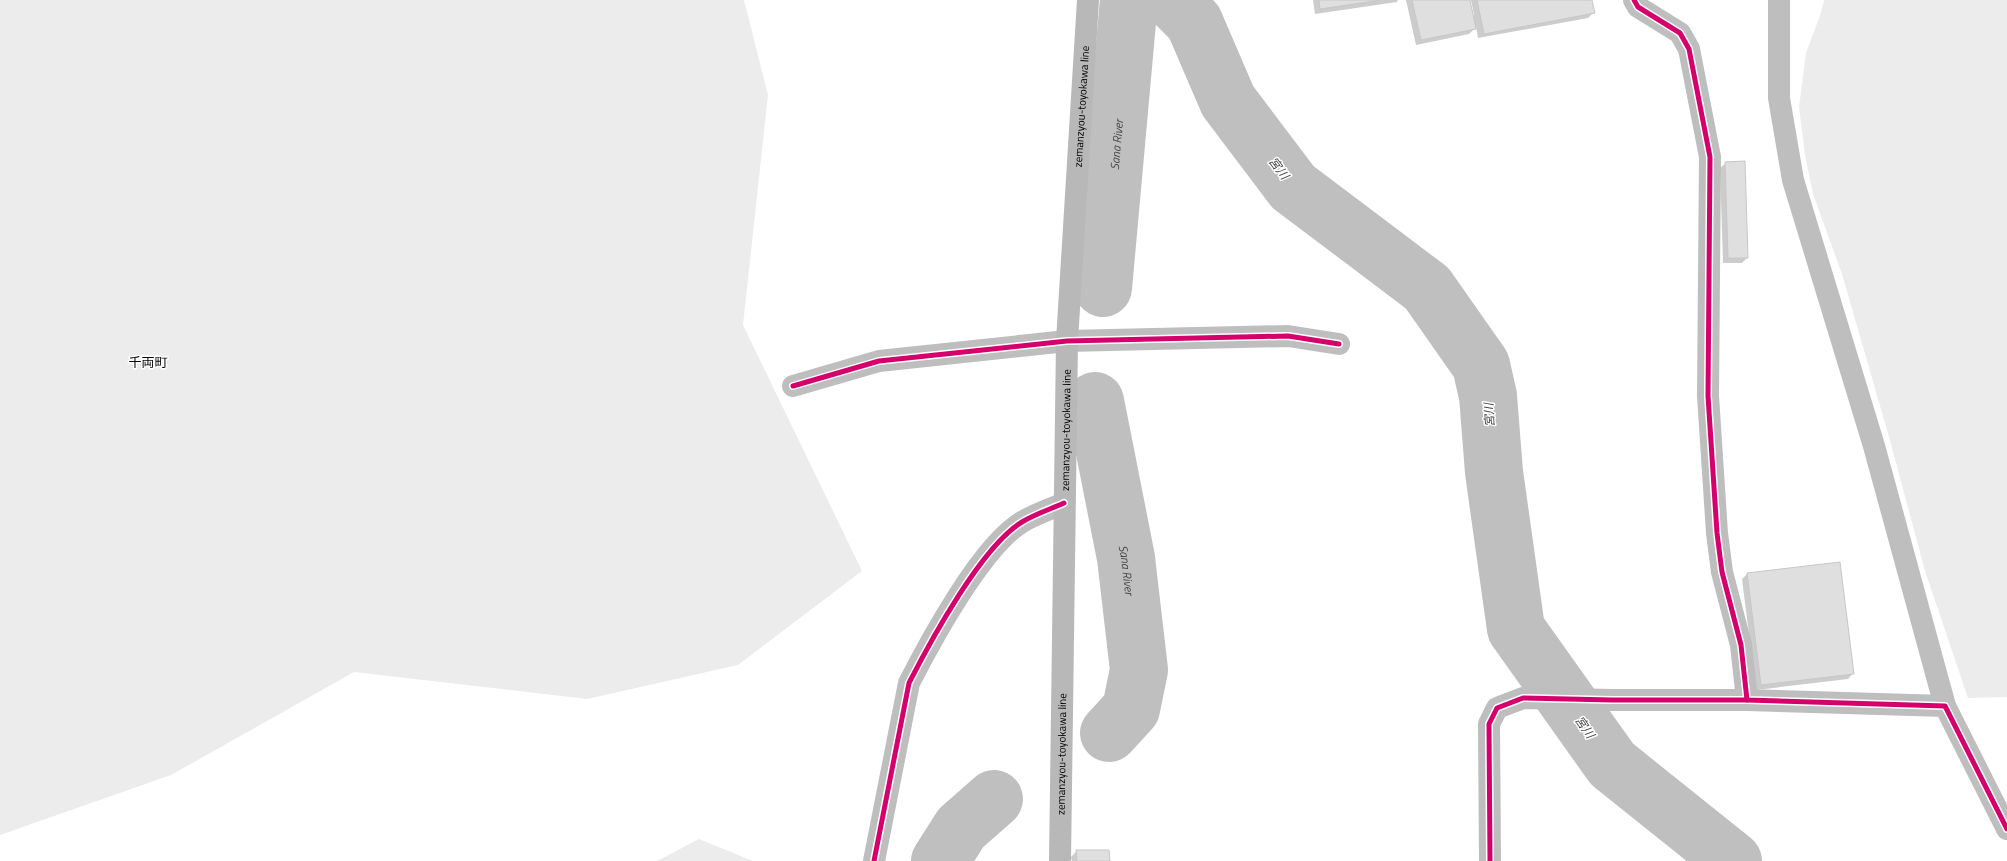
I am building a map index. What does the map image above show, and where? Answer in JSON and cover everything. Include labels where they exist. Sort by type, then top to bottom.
[{"type":"main road","name":"zemanzyou-toyokawa line","points":[[1060,861],[1067,341],[1088,0]]},
{"type":"street","points":[[1634,0],[1638,7],[1680,33],[1689,49],[1710,157],[1708,396],[1716,518],[1722,572],[1741,645],[1747,700]]},
{"type":"street","points":[[1779,0],[1779,98],[1793,180],[1874,446],[1945,706],[2007,829]]},
{"type":"street","points":[[792,386],[879,361],[1067,341],[1288,336],[1338,344]]},
{"type":"street","points":[[874,861],[909,683],[968,582],[994,546],[1022,522],[1064,503]]},
{"type":"street","points":[[1490,861],[1489,724],[1497,708],[1524,698],[1612,700],[1747,700],[1945,706]]},
{"type":"shaded area","points":[[0,0],[744,0],[768,95],[743,325],[862,571],[738,665],[587,699],[354,672],[171,775],[0,835]]},
{"type":"shaded area","points":[[1824,0],[2007,0],[2007,697],[1968,698],[1925,571],[1891,444],[1842,274],[1813,194],[1805,155],[1799,107],[1806,53],[1821,13]]},
{"type":"shaded area","points":[[699,839],[753,861],[657,861]]},
{"type":"building","points":[[1319,0],[1381,0],[1320,9]]},
{"type":"building","points":[[1412,0],[1470,0],[1476,29],[1421,40]]},
{"type":"building","points":[[1477,0],[1592,0],[1595,13],[1484,34]]},
{"type":"building","points":[[1745,161],[1748,258],[1728,258],[1725,162]]},
{"type":"building","points":[[1840,562],[1854,674],[1761,685],[1747,573]]},
{"type":"building","points":[[1076,850],[1109,850],[1110,861],[1077,861]]},
{"type":"waterway","name":"Sana River","points":[[1103,288],[1129,0]]},
{"type":"waterway","name":"宮川","points":[[1172,0],[1194,22],[1228,101],[1293,187],[1427,288],[1481,365],[1488,396],[1494,472],[1516,629],[1612,764],[1733,861]]},
{"type":"waterway","name":"Sana River","points":[[1095,401],[1126,558],[1139,670],[1131,709],[1109,733]]},
{"type":"waterway","name":"Sana River","points":[[940,861],[961,828],[994,799]]},
{"type":"cycle path","points":[[1634,0],[1638,7],[1680,33],[1689,49],[1710,157],[1708,396],[1717,533],[1722,572],[1741,645],[1747,700],[1945,706],[2007,829]]},
{"type":"cycle path","points":[[793,386],[879,361],[1067,341],[1288,336],[1339,344]]},
{"type":"cycle path","points":[[874,861],[909,683],[930,643],[974,572],[1007,534],[1022,522],[1064,503]]},
{"type":"cycle path","points":[[1490,861],[1489,724],[1497,708],[1523,698],[1612,700],[1747,700]]},
{"type":"district","name":"千両町","points":[[148,362]]}]
